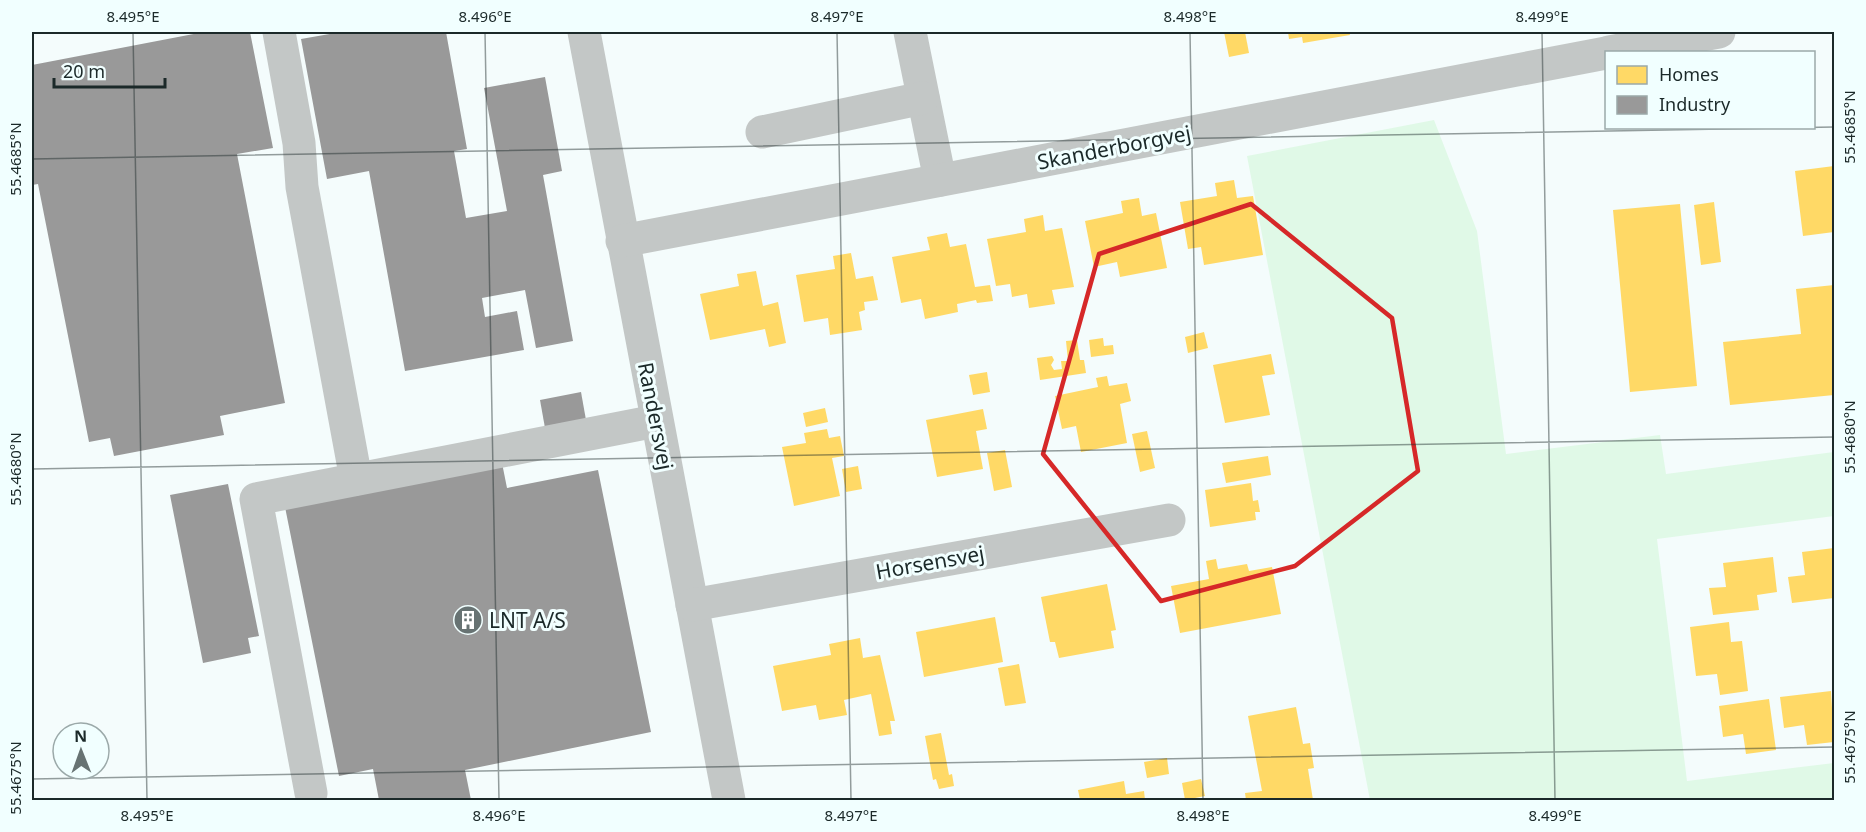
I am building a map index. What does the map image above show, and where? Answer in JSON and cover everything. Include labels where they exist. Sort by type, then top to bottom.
[{"type":"street","points":[[279,32],[299,143],[302,187],[356,479]]},
{"type":"street","name":"Randersvej","points":[[585,32],[622,241],[729,801]]},
{"type":"street","points":[[910,32],[940,180]]},
{"type":"street","name":"Skanderborgvej","points":[[1619,51],[1719,32]]},
{"type":"street","name":"Skanderborgvej","points":[[622,241],[1605,54]]},
{"type":"street","points":[[762,132],[923,99]]},
{"type":"street","points":[[311,794],[256,499],[657,420]]},
{"type":"street","name":"Horsensvej","points":[[692,605],[1169,520]]},
{"type":"highlighted area","points":[[1251,204],[1392,318],[1418,471],[1295,566],[1161,601],[1043,454],[1099,254]]},
{"type":"green space","points":[[1434,120],[1477,231],[1506,454],[1660,435],[1666,474],[1834,452],[1834,516],[1657,539],[1687,781],[1834,763],[1834,800],[1370,800],[1247,156]]},
{"type":"building: Homes","points":[[1224,32],[1245,32],[1249,53],[1229,57]]},
{"type":"building: Homes","points":[[1288,32],[1349,32],[1350,35],[1303,43],[1302,37],[1289,39]]},
{"type":"building: Homes","points":[[1834,166],[1834,232],[1803,236],[1795,171]]},
{"type":"building: Homes","points":[[1234,180],[1237,198],[1253,196],[1263,255],[1204,265],[1201,247],[1188,249],[1180,202],[1217,196],[1215,183]]},
{"type":"building: Homes","points":[[1139,198],[1142,216],[1156,213],[1167,268],[1120,277],[1117,262],[1094,267],[1085,221],[1123,213],[1121,201]]},
{"type":"building: Homes","points":[[1714,202],[1721,262],[1701,265],[1694,205]]},
{"type":"building: Homes","points":[[1680,204],[1697,386],[1630,392],[1613,210]]},
{"type":"building: Homes","points":[[1043,215],[1045,231],[1062,228],[1074,287],[1052,290],[1055,304],[1029,308],[1027,294],[1012,297],[1010,284],[996,286],[987,239],[1026,232],[1024,219]]},
{"type":"building: Homes","points":[[947,233],[950,247],[966,244],[975,287],[990,285],[993,301],[977,303],[976,300],[957,304],[958,312],[925,319],[921,299],[901,303],[892,257],[930,250],[927,237]]},
{"type":"building: Homes","points":[[851,253],[856,279],[873,276],[878,300],[864,302],[865,310],[859,312],[862,330],[830,335],[828,318],[804,322],[796,275],[835,269],[833,256]]},
{"type":"building: Homes","points":[[756,271],[763,306],[778,302],[786,343],[769,347],[765,329],[710,340],[700,294],[739,286],[737,274]]},
{"type":"building: Homes","points":[[1834,285],[1834,395],[1730,405],[1723,342],[1801,334],[1796,289]]},
{"type":"building: Homes","points":[[1204,332],[1208,348],[1188,353],[1185,337]]},
{"type":"building: Homes","points":[[1103,338],[1104,346],[1113,345],[1114,354],[1091,357],[1089,340]]},
{"type":"building: Homes","points":[[1077,340],[1080,360],[1084,360],[1086,373],[1040,380],[1037,358],[1052,356],[1054,360],[1051,365],[1054,370],[1062,369],[1061,361],[1068,361],[1066,341]]},
{"type":"building: Homes","points":[[1271,354],[1275,374],[1262,376],[1270,415],[1225,423],[1213,365]]},
{"type":"building: Homes","points":[[987,372],[990,392],[973,395],[969,375]]},
{"type":"building: Homes","points":[[1107,376],[1109,386],[1127,383],[1131,401],[1120,404],[1127,443],[1081,452],[1076,426],[1062,429],[1055,396],[1098,387],[1096,378]]},
{"type":"building: Homes","points":[[825,408],[828,422],[806,427],[803,413]]},
{"type":"building: Homes","points":[[983,409],[987,429],[976,431],[983,469],[937,477],[926,420]]},
{"type":"building: Homes","points":[[827,429],[829,438],[840,436],[844,456],[832,458],[840,496],[794,506],[782,447],[806,443],[804,433]]},
{"type":"building: Homes","points":[[1147,431],[1155,468],[1140,472],[1132,434]]},
{"type":"building: Homes","points":[[1005,450],[1012,487],[994,491],[987,453]]},
{"type":"building: Homes","points":[[1268,456],[1271,475],[1226,483],[1222,463]]},
{"type":"building: Homes","points":[[858,466],[862,489],[846,492],[842,469]]},
{"type":"building: Homes","points":[[1251,483],[1253,501],[1258,500],[1260,512],[1255,512],[1256,520],[1210,527],[1205,490]]},
{"type":"building: Homes","points":[[1834,548],[1834,598],[1792,603],[1788,577],[1805,575],[1802,552]]},
{"type":"building: Homes","points":[[1773,557],[1777,592],[1757,595],[1759,610],[1713,615],[1709,588],[1726,587],[1723,563]]},
{"type":"building: Homes","points":[[1216,559],[1218,569],[1247,564],[1249,571],[1272,567],[1281,614],[1180,633],[1171,586],[1209,579],[1206,561]]},
{"type":"building: Homes","points":[[1107,584],[1116,630],[1111,631],[1114,648],[1059,658],[1055,642],[1050,642],[1041,597]]},
{"type":"building: Homes","points":[[995,617],[1003,662],[924,677],[916,632]]},
{"type":"building: Homes","points":[[1729,622],[1731,642],[1742,641],[1748,691],[1720,695],[1717,674],[1696,676],[1690,627]]},
{"type":"building: Homes","points":[[860,638],[863,658],[880,655],[895,721],[890,721],[892,734],[879,736],[871,694],[844,700],[847,715],[819,720],[816,705],[782,711],[773,666],[831,655],[829,644]]},
{"type":"building: Homes","points":[[1019,664],[1026,703],[1005,706],[998,668]]},
{"type":"building: Homes","points":[[1831,691],[1834,742],[1807,745],[1804,725],[1784,728],[1780,697]]},
{"type":"building: Homes","points":[[1769,699],[1776,750],[1746,754],[1743,734],[1723,737],[1719,706]]},
{"type":"building: Homes","points":[[1296,707],[1303,744],[1310,743],[1314,768],[1308,769],[1313,800],[1246,800],[1245,793],[1262,791],[1248,716]]},
{"type":"building: Homes","points":[[941,733],[949,775],[952,774],[954,786],[939,789],[936,779],[933,780],[925,736]]},
{"type":"building: Homes","points":[[1167,758],[1169,774],[1147,778],[1144,762]]},
{"type":"building: Homes","points":[[1201,779],[1205,796],[1185,800],[1182,783]]},
{"type":"building: Homes","points":[[1124,781],[1126,794],[1144,791],[1145,800],[1080,800],[1078,790]]},
{"type":"building: Industry","points":[[204,32],[250,32],[273,148],[237,154],[285,403],[220,416],[224,435],[114,456],[110,438],[89,442],[38,184],[32,185],[32,65]]},
{"type":"building: Industry","points":[[341,32],[446,32],[467,149],[454,151],[466,218],[507,211],[484,88],[545,77],[562,171],[543,175],[573,341],[536,348],[525,290],[482,298],[485,317],[517,311],[524,350],[405,371],[369,171],[327,179],[301,39]]},
{"type":"building: Industry","points":[[581,392],[586,420],[545,428],[540,400]]},
{"type":"building: Industry","name":"LNT A/S","points":[[502,463],[507,488],[598,470],[651,732],[465,770],[471,800],[379,800],[373,769],[339,776],[285,507]]},
{"type":"building: Industry","points":[[228,484],[259,636],[248,638],[251,653],[203,663],[170,495]]},
{"type":"place","name":"LNT A/S","points":[[468,620]]}]
